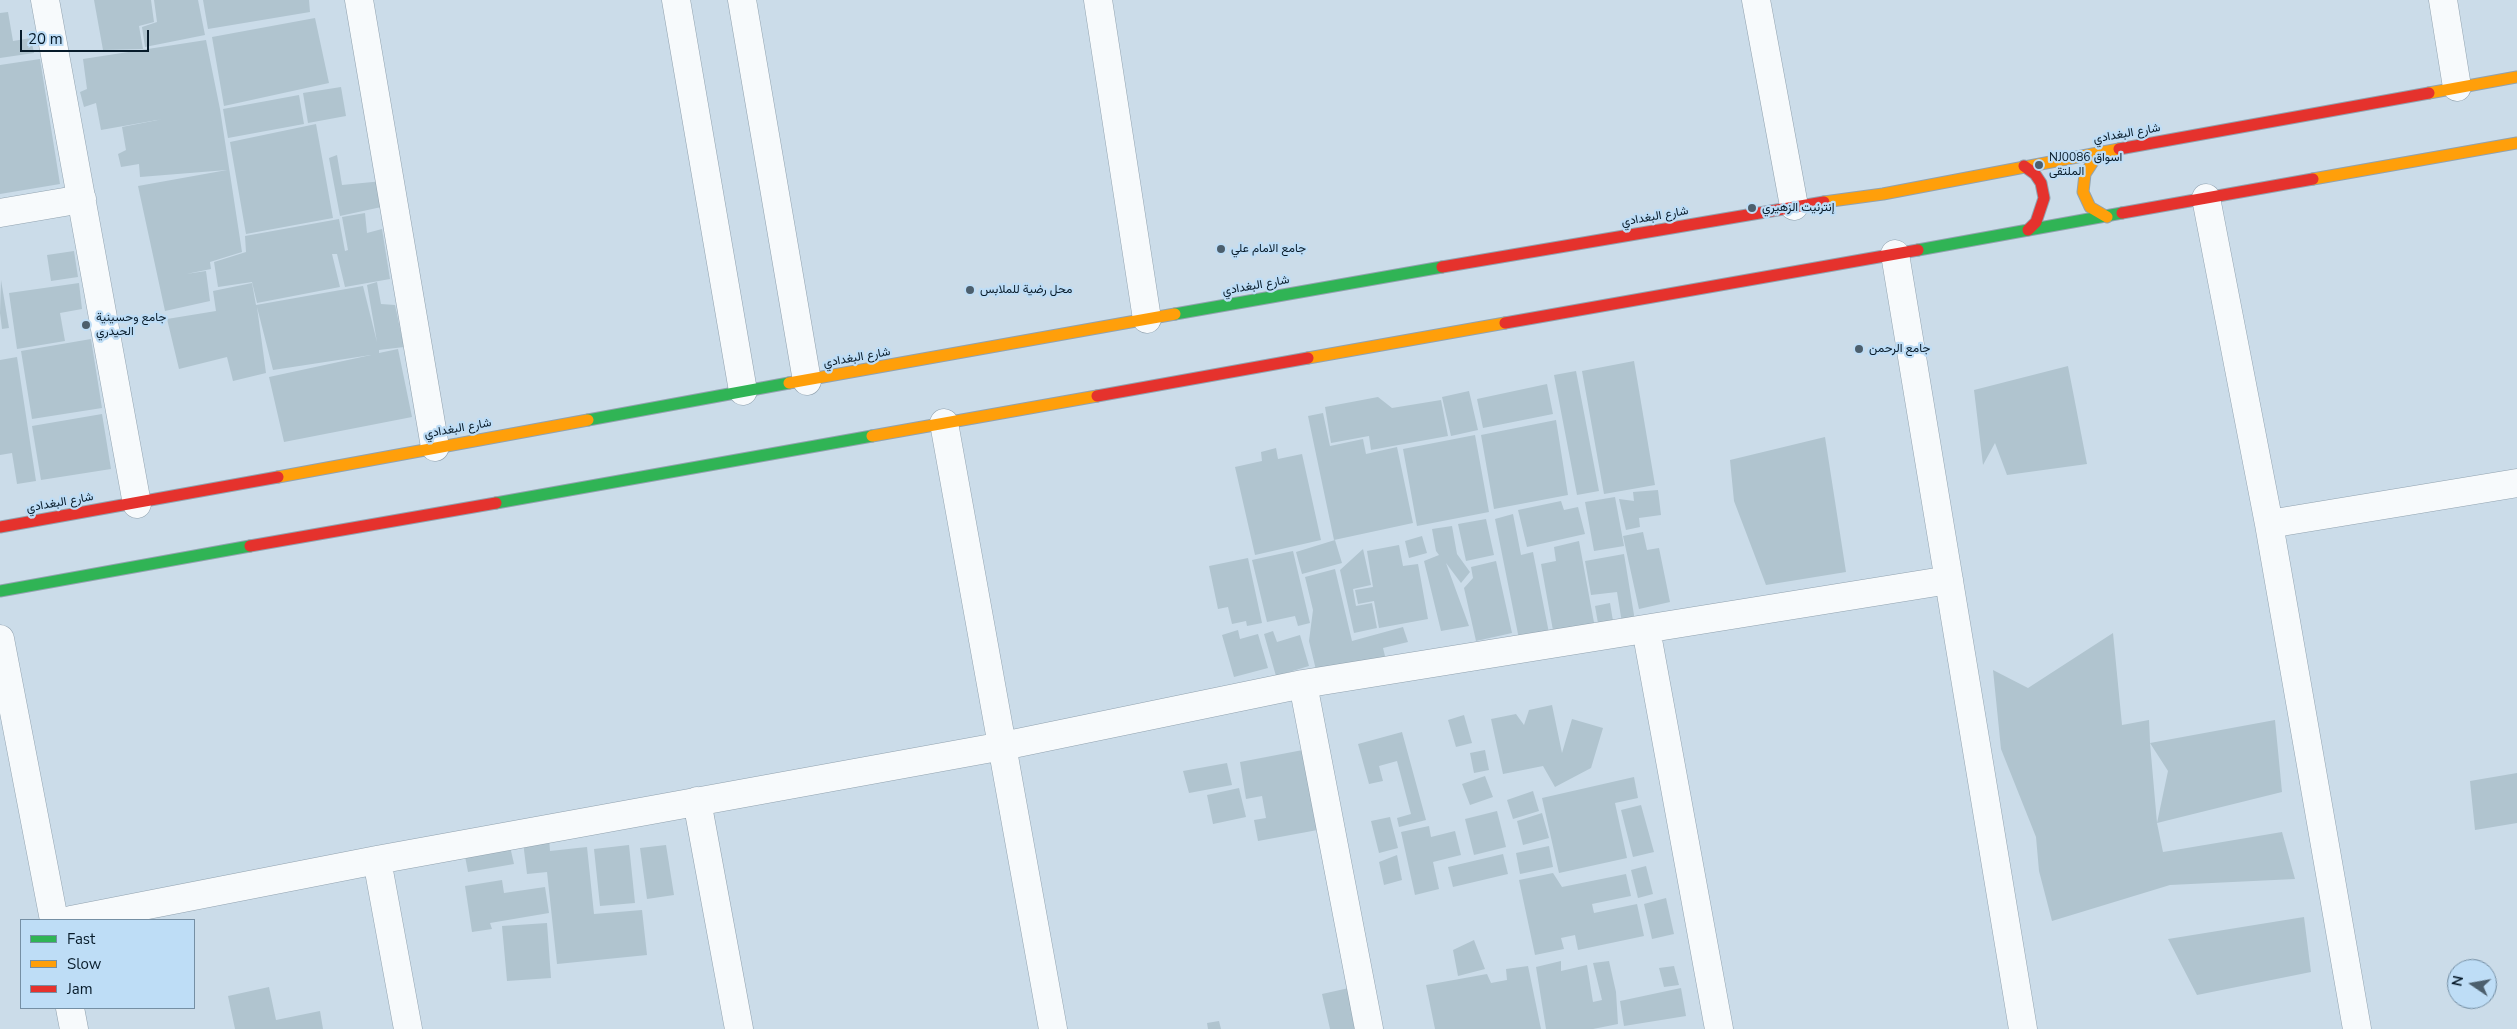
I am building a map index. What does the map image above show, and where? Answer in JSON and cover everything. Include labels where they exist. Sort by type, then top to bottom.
[{"type":"street","points":[[45,0],[138,504]]},
{"type":"street","points":[[359,0],[435,447]]},
{"type":"street","points":[[676,0],[743,391]]},
{"type":"street","points":[[742,0],[807,381]]},
{"type":"street","points":[[1098,0],[1147,319]]},
{"type":"street","points":[[1756,0],[1794,206]]},
{"type":"street","points":[[2444,0],[2457,87]]},
{"type":"street","name":"شارع البغدادي","points":[[0,527],[138,504],[435,447],[1147,319],[1794,206],[1883,194],[2024,166],[2517,77]]},
{"type":"street","points":[[0,591],[2517,143]]},
{"type":"street","points":[[2098,154],[2084,174],[2083,192],[2090,206],[2107,217]]},
{"type":"street","points":[[2024,166],[2035,174],[2041,182],[2044,198],[2036,222],[2028,230]]},
{"type":"street","points":[[2206,198],[2269,524],[2357,1029]]},
{"type":"street","points":[[0,213],[82,199]]},
{"type":"street","points":[[1895,254],[2023,1029]]},
{"type":"street","points":[[944,423],[1053,1029]]},
{"type":"street","points":[[2269,524],[2517,483]]},
{"type":"street","points":[[76,919],[377,860],[1003,746],[1303,684],[1949,580]]},
{"type":"street","points":[[1646,629],[1719,1029]]},
{"type":"street","points":[[0,640],[54,919]]},
{"type":"street","points":[[1303,684],[1369,1029]]},
{"type":"street","points":[[698,801],[739,1029]]},
{"type":"street","points":[[377,860],[408,1029]]},
{"type":"street","points":[[70,1009],[74,1029]]},
{"type":"building","points":[[94,0],[151,0],[154,22],[139,26],[143,49],[103,50]]},
{"type":"building","points":[[154,0],[198,0],[205,35],[145,47],[142,27],[157,22]]},
{"type":"building","points":[[203,0],[309,0],[310,12],[208,29]]},
{"type":"building","points":[[8,12],[13,41],[31,38],[34,53],[0,58],[0,13]]},
{"type":"building","points":[[315,18],[329,83],[224,106],[212,37]]},
{"type":"building","points":[[206,40],[220,109],[242,252],[210,262],[211,269],[186,274],[206,271],[210,301],[165,311],[138,186],[227,170],[140,177],[139,164],[121,167],[118,154],[126,150],[122,127],[163,119],[101,130],[96,103],[84,107],[80,92],[87,89],[83,59]]},
{"type":"building","points":[[40,59],[60,184],[0,194],[0,65]]},
{"type":"building","points":[[341,87],[346,116],[308,123],[303,93]]},
{"type":"building","points":[[299,95],[304,124],[228,138],[223,109]]},
{"type":"building","points":[[316,124],[333,218],[246,234],[230,142]]},
{"type":"building","points":[[337,155],[342,185],[383,181],[386,206],[340,216],[329,158]]},
{"type":"building","points":[[365,213],[367,233],[382,229],[390,279],[345,287],[337,254],[332,254],[340,287],[257,303],[252,282],[218,287],[214,262],[246,252],[245,236],[339,219],[345,251],[348,250],[342,217]]},
{"type":"building","points":[[74,251],[78,277],[51,281],[47,255]]},
{"type":"building","points":[[1,280],[9,328],[2,329],[0,313]]},
{"type":"building","points":[[377,282],[381,304],[395,305],[404,347],[379,350],[379,353],[398,349],[412,417],[284,442],[269,377],[371,355],[273,370],[257,307],[266,373],[233,381],[227,357],[179,369],[167,319],[216,311],[213,291],[252,283],[256,305],[363,286],[377,342],[367,285]]},
{"type":"building","points":[[79,283],[82,309],[60,313],[65,341],[17,349],[9,293]]},
{"type":"building","points":[[91,339],[102,408],[32,419],[21,351]]},
{"type":"building","points":[[17,357],[36,481],[17,484],[12,453],[0,455],[0,360]]},
{"type":"building","points":[[1634,361],[1655,485],[1604,494],[1582,371]]},
{"type":"building","points":[[2068,366],[2087,464],[2007,475],[1995,443],[1983,465],[1974,390]]},
{"type":"building","points":[[1576,371],[1599,491],[1577,495],[1554,375]]},
{"type":"building","points":[[1547,384],[1553,414],[1483,428],[1477,399]]},
{"type":"building","points":[[1469,391],[1478,430],[1451,436],[1442,397]]},
{"type":"building","points":[[1378,397],[1392,408],[1441,400],[1448,436],[1371,450],[1369,436],[1331,443],[1325,407]]},
{"type":"building","points":[[1323,413],[1330,446],[1363,439],[1366,454],[1397,447],[1413,523],[1334,540],[1308,416]]},
{"type":"building","points":[[102,414],[111,469],[41,480],[32,426]]},
{"type":"building","points":[[1556,420],[1568,495],[1494,509],[1481,435]]},
{"type":"building","points":[[1475,435],[1489,512],[1417,526],[1403,449]]},
{"type":"building","points":[[1825,437],[1846,572],[1766,585],[1734,501],[1730,460]]},
{"type":"building","points":[[1276,448],[1278,459],[1302,454],[1321,540],[1255,555],[1235,467],[1262,461],[1261,452]]},
{"type":"building","points":[[1658,490],[1661,515],[1639,518],[1640,527],[1626,530],[1619,499],[1634,501],[1633,492]]},
{"type":"building","points":[[1615,497],[1624,546],[1594,551],[1585,502]]},
{"type":"building","points":[[1561,501],[1564,510],[1578,507],[1585,534],[1527,547],[1518,510]]},
{"type":"building","points":[[1513,514],[1521,555],[1533,552],[1549,633],[1519,639],[1495,519]]},
{"type":"building","points":[[1486,519],[1494,555],[1466,561],[1458,524]]},
{"type":"building","points":[[1452,526],[1457,554],[1470,572],[1461,583],[1446,563],[1469,626],[1441,631],[1424,561],[1439,555],[1436,551],[1432,529]]},
{"type":"building","points":[[1643,532],[1647,550],[1659,548],[1670,602],[1639,609],[1623,536]]},
{"type":"building","points":[[1422,536],[1427,553],[1409,558],[1405,541]]},
{"type":"building","points":[[1335,540],[1342,563],[1302,574],[1296,552]]},
{"type":"building","points":[[1579,541],[1595,628],[1554,636],[1541,564],[1556,561],[1554,547]]},
{"type":"building","points":[[1399,545],[1403,566],[1418,564],[1428,619],[1379,628],[1374,601],[1358,604],[1355,590],[1373,587],[1367,551]]},
{"type":"building","points":[[1363,549],[1371,585],[1353,589],[1356,606],[1372,603],[1377,628],[1354,633],[1340,570]]},
{"type":"building","points":[[1293,551],[1310,623],[1298,626],[1295,616],[1267,622],[1252,560]]},
{"type":"building","points":[[1624,554],[1635,621],[1622,623],[1617,592],[1591,595],[1585,561]]},
{"type":"building","points":[[1248,558],[1262,623],[1247,626],[1246,621],[1232,624],[1228,607],[1218,609],[1209,566]]},
{"type":"building","points":[[1496,561],[1512,633],[1476,641],[1464,588],[1473,578],[1471,567]]},
{"type":"building","points":[[1335,569],[1352,641],[1403,627],[1408,642],[1383,648],[1389,672],[1317,674],[1309,641],[1313,610],[1305,577]]},
{"type":"building","points":[[1610,603],[1614,627],[1599,629],[1595,606]]},
{"type":"building","points":[[1238,630],[1240,639],[1258,634],[1268,668],[1234,677],[1222,635]]},
{"type":"building","points":[[1273,631],[1277,642],[1300,635],[1309,666],[1276,676],[1264,634]]},
{"type":"building","points":[[2113,633],[2122,725],[2149,720],[2157,823],[2163,852],[2282,832],[2295,879],[2170,885],[2052,921],[2039,871],[2036,837],[2001,749],[1993,670],[2028,688]]},
{"type":"building","points":[[1552,705],[1562,753],[1572,719],[1603,728],[1591,768],[1555,787],[1543,766],[1503,774],[1491,719],[1516,714],[1524,725],[1529,710]]},
{"type":"building","points":[[1464,715],[1472,743],[1456,747],[1448,720]]},
{"type":"building","points":[[2275,720],[2282,792],[2157,823],[2168,771],[2150,743]]},
{"type":"building","points":[[1402,732],[1426,820],[1399,827],[1397,818],[1411,814],[1397,761],[1379,766],[1383,781],[1369,784],[1358,744]]},
{"type":"building","points":[[1308,749],[1323,829],[1258,841],[1254,820],[1266,818],[1262,796],[1246,799],[1240,762]]},
{"type":"building","points":[[1485,750],[1489,770],[1474,773],[1470,753]]},
{"type":"building","points":[[1227,763],[1232,785],[1189,793],[1183,771]]},
{"type":"building","points":[[2517,773],[2517,823],[2475,830],[2470,781]]},
{"type":"building","points":[[1485,776],[1493,797],[1470,805],[1462,784]]},
{"type":"building","points":[[1634,777],[1638,798],[1615,803],[1627,858],[1559,873],[1542,798]]},
{"type":"building","points":[[1239,788],[1246,817],[1213,824],[1207,795]]},
{"type":"building","points":[[1533,791],[1539,811],[1513,819],[1507,800]]},
{"type":"building","points":[[1641,805],[1654,852],[1633,857],[1621,810]]},
{"type":"building","points":[[1497,811],[1506,847],[1474,855],[1465,819]]},
{"type":"building","points":[[1542,813],[1549,838],[1523,845],[1517,821]]},
{"type":"building","points":[[1390,817],[1398,848],[1379,853],[1371,821]]},
{"type":"building","points":[[1429,826],[1431,837],[1455,831],[1461,855],[1433,862],[1439,889],[1415,895],[1401,832]]},
{"type":"building","points":[[549,838],[550,851],[587,847],[594,914],[642,910],[647,955],[557,964],[547,872],[527,874],[523,842]]},
{"type":"building","points":[[509,842],[514,864],[468,872],[464,851]]},
{"type":"building","points":[[629,845],[635,903],[600,906],[594,849]]},
{"type":"building","points":[[666,845],[674,895],[647,899],[640,848]]},
{"type":"building","points":[[1549,846],[1553,867],[1520,874],[1516,853]]},
{"type":"building","points":[[1503,854],[1508,874],[1453,887],[1448,867]]},
{"type":"building","points":[[1397,855],[1402,880],[1384,885],[1379,862]]},
{"type":"building","points":[[1646,866],[1653,894],[1638,898],[1631,870]]},
{"type":"building","points":[[1553,873],[1562,887],[1626,874],[1631,896],[1592,904],[1594,913],[1637,904],[1644,936],[1578,950],[1575,935],[1561,938],[1564,949],[1535,955],[1519,880]]},
{"type":"building","points":[[502,880],[504,893],[545,887],[549,913],[490,923],[492,929],[472,932],[465,886]]},
{"type":"building","points":[[1666,898],[1674,934],[1652,939],[1644,904]]},
{"type":"building","points":[[2304,917],[2311,972],[2197,995],[2168,939]]},
{"type":"building","points":[[547,923],[551,978],[507,981],[502,926]]},
{"type":"building","points":[[1474,940],[1485,969],[1458,976],[1453,950]]},
{"type":"building","points":[[1561,961],[1561,971],[1587,965],[1593,1002],[1602,1000],[1593,963],[1609,961],[1616,992],[1618,1024],[1593,1029],[1546,1029],[1536,967]]},
{"type":"building","points":[[1528,966],[1541,1029],[1435,1029],[1426,985],[1487,974],[1491,983],[1507,980],[1506,969]]},
{"type":"building","points":[[1674,966],[1679,985],[1664,987],[1659,968]]},
{"type":"building","points":[[269,987],[276,1020],[320,1011],[323,1029],[235,1029],[228,996]]},
{"type":"building","points":[[1349,988],[1357,1029],[1330,1029],[1322,994]]},
{"type":"building","points":[[1681,988],[1686,1016],[1624,1026],[1620,1001]]},
{"type":"building","points":[[1219,1021],[1221,1029],[1208,1029],[1207,1023]]},
{"type":"traffic: fast","points":[[1918,250],[2122,213]]},
{"type":"traffic: fast","points":[[1175,314],[1442,267]]},
{"type":"traffic: fast","points":[[588,420],[789,383]]},
{"type":"traffic: fast","points":[[496,503],[872,436]]},
{"type":"traffic: fast","points":[[0,591],[250,546]]},
{"type":"traffic: slow","points":[[2429,93],[2517,77]]},
{"type":"traffic: slow","points":[[2313,179],[2517,143]]},
{"type":"traffic: slow","points":[[1824,202],[1883,194],[2119,149]]},
{"type":"traffic: slow","points":[[2098,154],[2085,174],[2083,192],[2090,207],[2107,217]]},
{"type":"traffic: slow","points":[[789,383],[1175,314]]},
{"type":"traffic: slow","points":[[1308,358],[1505,323]]},
{"type":"traffic: slow","points":[[872,436],[1097,396]]},
{"type":"traffic: slow","points":[[278,477],[588,420]]},
{"type":"traffic: jam","points":[[2119,149],[2429,93]]},
{"type":"traffic: jam","points":[[2024,166],[2035,174],[2041,183],[2044,198],[2036,222],[2028,230]]},
{"type":"traffic: jam","points":[[2122,213],[2313,179]]},
{"type":"traffic: jam","points":[[1442,267],[1824,202]]},
{"type":"traffic: jam","points":[[1505,323],[1918,250]]},
{"type":"traffic: jam","points":[[1097,396],[1308,358]]},
{"type":"traffic: jam","points":[[0,527],[278,477]]},
{"type":"traffic: jam","points":[[250,546],[496,503]]},
{"type":"place","name":"NJ0086 اسواق الملتقى","points":[[2039,165]]},
{"type":"place","name":"إنترنيت الزهيري","points":[[1752,208]]},
{"type":"place","name":"جامع الامام علي","points":[[1221,249]]},
{"type":"place","name":"محل رضية للملابس","points":[[970,290]]},
{"type":"place","name":"جامع وحسينية الحيدري","points":[[86,325]]},
{"type":"place","name":"جامع الرحمن","points":[[1859,349]]}]
